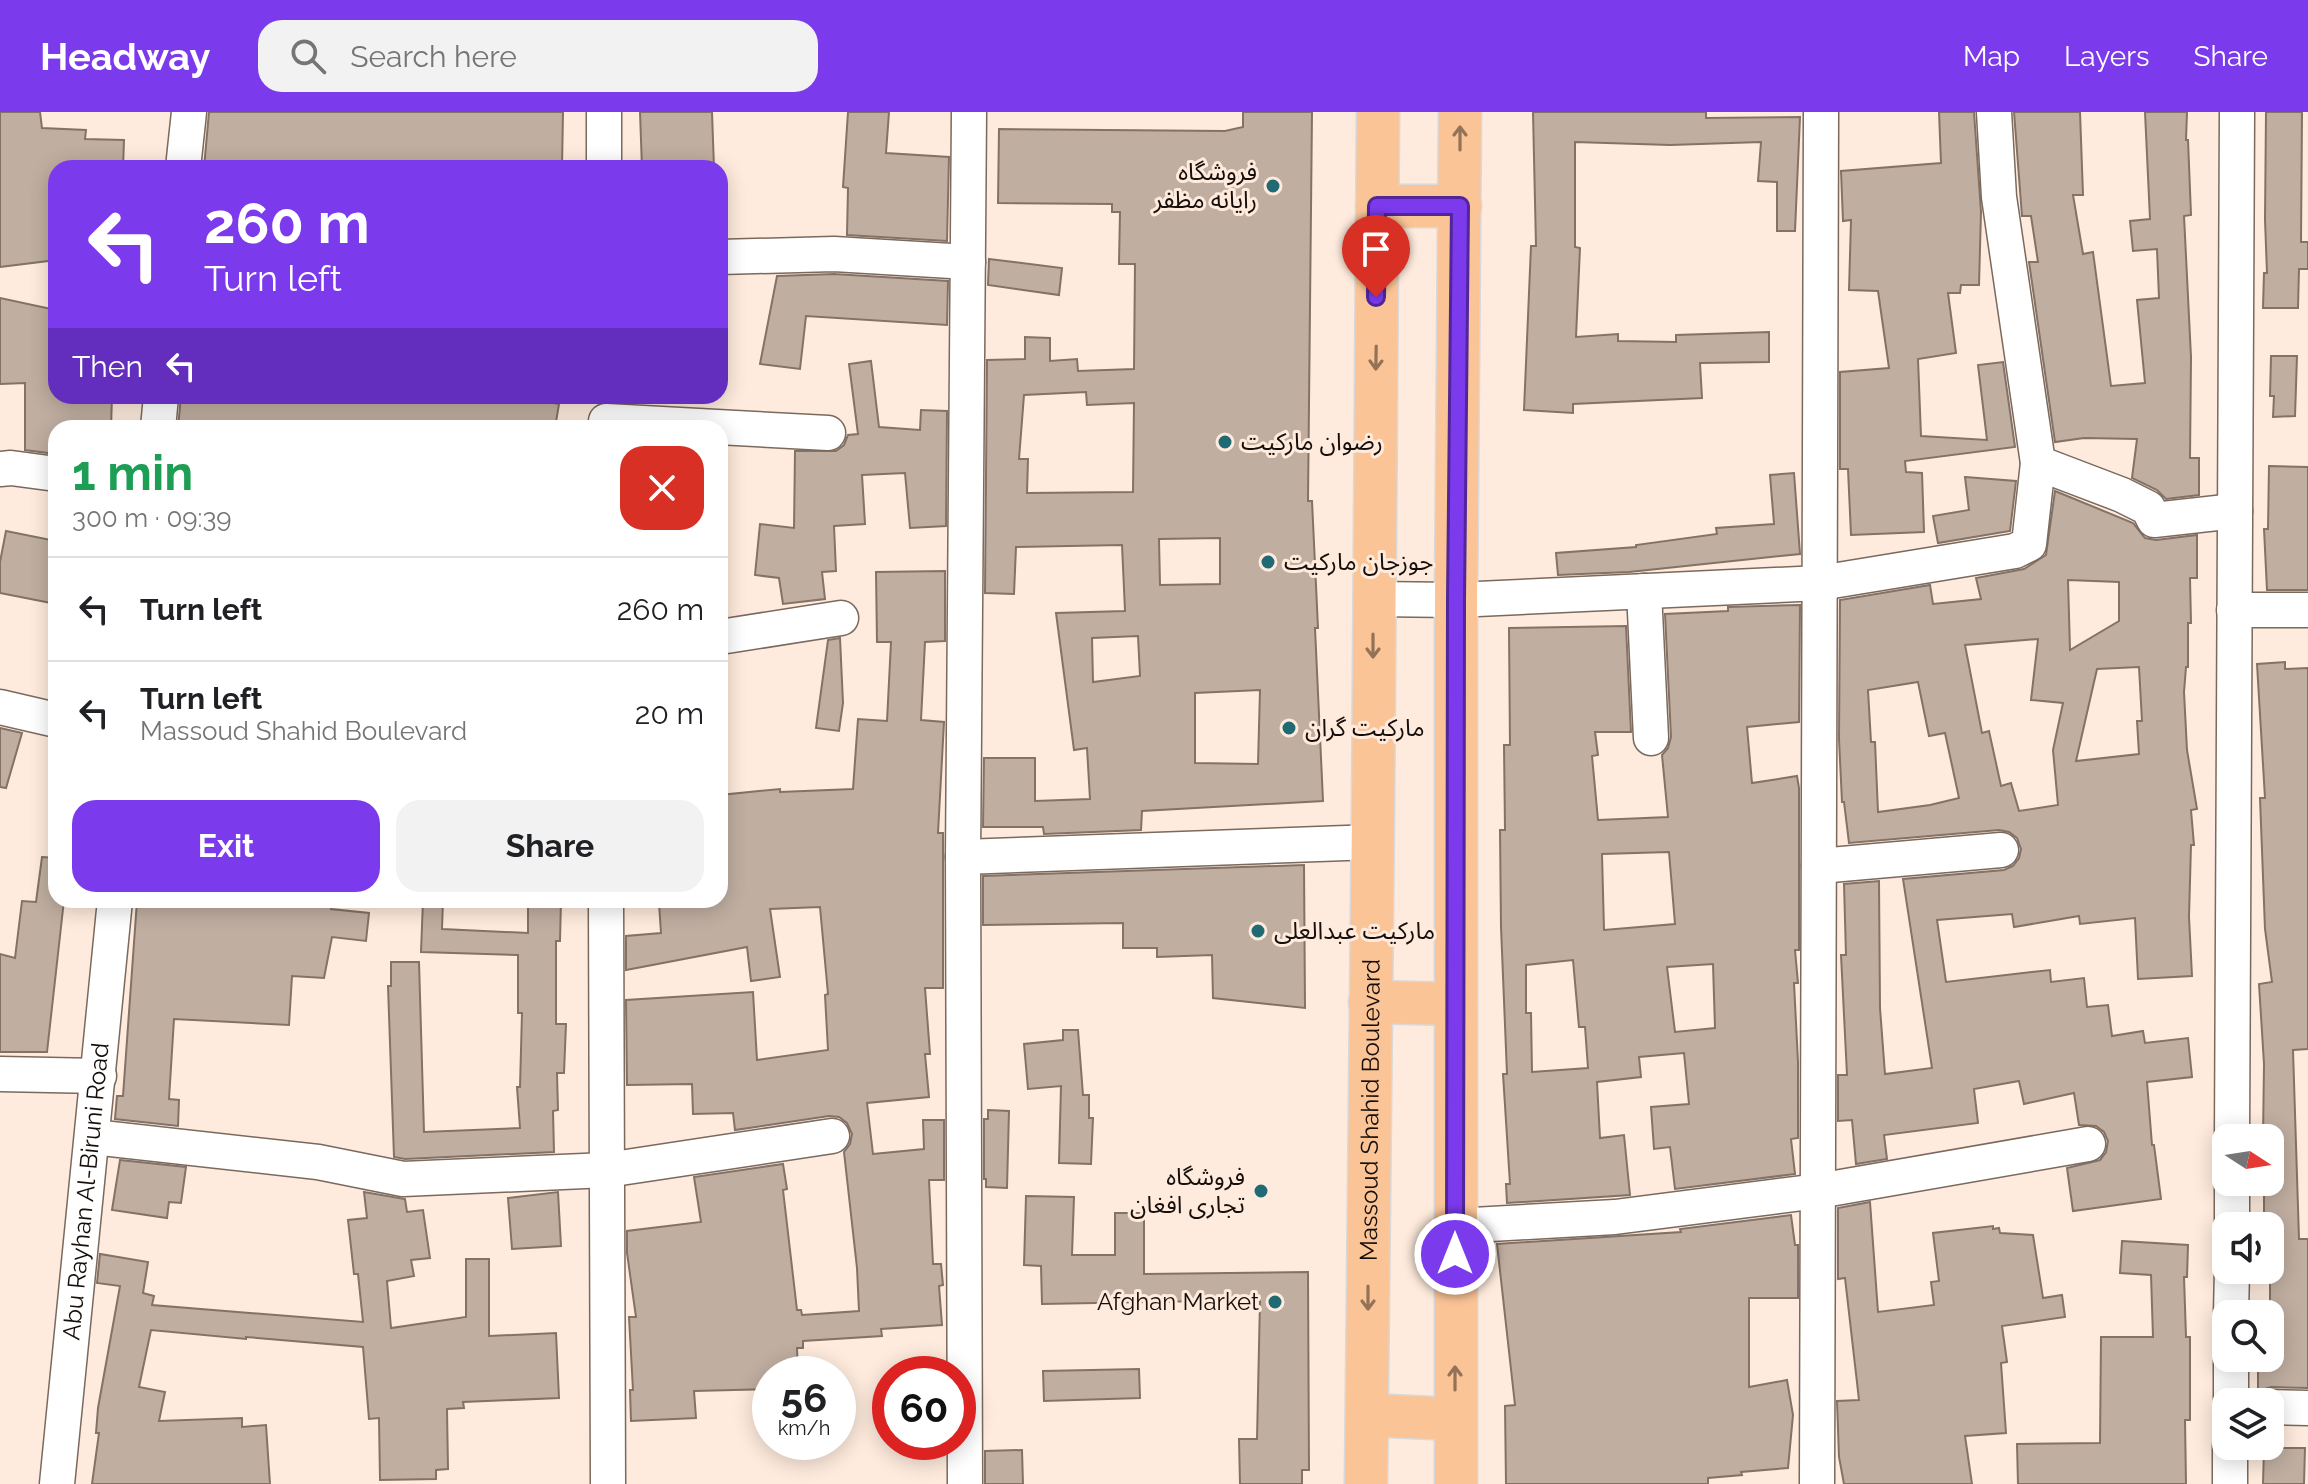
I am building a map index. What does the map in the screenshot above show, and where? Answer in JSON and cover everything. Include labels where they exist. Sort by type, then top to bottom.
[{"type":"main road","name":"Massoud Shahid Boulevard","points":[[1366,1484],[1378,112]]},
{"type":"main road","points":[[1456,1484],[1456,600],[1460,112]]},
{"type":"main road","points":[[1377,206],[1460,206]]},
{"type":"main road","points":[[1370,1002],[1456,1004]]},
{"type":"main road","points":[[1367,1415],[1455,1419]]},
{"type":"street","points":[[184,160],[189,112]]},
{"type":"street","points":[[604,112],[604,160]]},
{"type":"street","points":[[965,1484],[963,857],[969,112]]},
{"type":"street","points":[[1817,1484],[1821,112]]},
{"type":"street","points":[[1373,599],[1456,600],[1820,583],[2015,551],[2029,544],[2038,463],[1999,197],[1994,112]]},
{"type":"street","points":[[2232,1124],[2237,112]]},
{"type":"street","points":[[728,257],[834,254],[968,262]]},
{"type":"street","points":[[606,415],[668,420]]},
{"type":"street","points":[[728,425],[828,433]]},
{"type":"street","points":[[2038,463],[2122,495],[2148,508],[2154,520],[2235,511]]},
{"type":"street","points":[[0,469],[48,473]]},
{"type":"street","points":[[1644,591],[1651,738]]},
{"type":"street","points":[[2234,610],[2308,610]]},
{"type":"street","points":[[728,636],[841,618]]},
{"type":"street","points":[[0,707],[48,718]]},
{"type":"street","points":[[963,857],[1374,842]]},
{"type":"street","points":[[1819,866],[2001,850]]},
{"type":"street","name":"Abu Rayhan Al-Biruni Road","points":[[57,1484],[114,908]]},
{"type":"street","points":[[606,908],[608,1484]]},
{"type":"street","points":[[0,1074],[99,1076]]},
{"type":"street","points":[[93,1137],[318,1162],[403,1179],[607,1170],[832,1136]]},
{"type":"street","points":[[1455,1226],[1615,1217],[1818,1191],[2088,1144]]},
{"type":"street","points":[[2284,1407],[2308,1408]]},
{"type":"street","points":[[2230,1460],[2230,1484]]},
{"type":"building","points":[[0,112],[40,112],[42,128],[86,130],[85,139],[124,140],[123,160],[48,160],[48,261],[0,267]]},
{"type":"building","points":[[209,112],[563,112],[562,160],[205,160]]},
{"type":"building","points":[[640,112],[712,112],[714,160],[642,160]]},
{"type":"building","points":[[848,112],[889,112],[886,153],[949,157],[947,241],[847,235],[848,188],[843,187]]},
{"type":"building","points":[[1243,112],[1312,112],[1308,501],[1312,501],[1323,801],[1142,811],[1141,830],[1044,834],[1043,827],[983,827],[984,758],[1035,758],[1035,801],[1090,799],[1087,748],[1074,750],[1056,613],[1125,611],[1122,545],[1016,547],[1014,594],[985,593],[987,360],[1025,359],[1025,337],[1050,338],[1050,361],[1077,359],[1078,371],[1134,369],[1135,264],[1119,264],[1120,212],[1112,212],[1112,204],[998,203],[999,129],[1225,131],[1243,127]],"holes":[[[1086,392],[1087,405],[1134,403],[1133,492],[1027,493],[1028,459],[1019,459],[1024,395]],[[1220,538],[1220,584],[1160,585],[1159,539]],[[1138,636],[1140,676],[1093,682],[1092,638]],[[1260,690],[1258,764],[1195,763],[1195,693]]]},
{"type":"building","points":[[1533,112],[1706,112],[1706,118],[1800,117],[1795,231],[1777,231],[1777,182],[1758,181],[1761,142],[1670,145],[1575,142],[1575,247],[1580,248],[1576,337],[1618,334],[1618,341],[1676,342],[1676,335],[1769,332],[1769,362],[1700,363],[1702,398],[1573,404],[1573,413],[1524,410],[1531,246],[1536,246]]},
{"type":"building","points":[[1939,112],[1974,112],[1981,212],[1979,285],[1961,285],[1960,293],[1948,293],[1956,353],[1918,359],[1921,436],[1987,440],[1978,365],[2003,362],[2015,447],[1905,461],[1906,472],[1922,473],[1924,532],[1851,535],[1848,469],[1840,469],[1840,372],[1889,368],[1878,291],[1849,290],[1851,220],[1843,221],[1841,171],[1941,163]]},
{"type":"building","points":[[2014,112],[2080,112],[2083,195],[2073,195],[2083,254],[2093,252],[2111,386],[2145,383],[2137,300],[2159,298],[2157,249],[2133,251],[2130,221],[2150,219],[2145,112],[2187,112],[2191,215],[2184,216],[2191,357],[2190,458],[2199,458],[2199,495],[2166,499],[2157,490],[2132,478],[2137,439],[2084,438],[2055,442],[2029,262],[2038,262],[2031,216],[2022,216]]},
{"type":"building","points":[[2266,112],[2302,112],[2301,242],[2308,242],[2308,269],[2299,269],[2298,308],[2263,308],[2264,273],[2267,273]]},
{"type":"building","points":[[989,259],[1062,268],[1059,295],[988,285]]},
{"type":"building","points":[[834,274],[948,281],[947,325],[806,316],[800,369],[760,364],[777,276]]},
{"type":"building","points":[[0,298],[48,308],[48,404],[112,404],[111,420],[48,420],[48,453],[25,450],[25,383],[0,384]]},
{"type":"building","points":[[2271,356],[2297,356],[2295,416],[2273,417]]},
{"type":"building","points":[[871,361],[879,427],[920,430],[921,410],[947,411],[946,526],[910,528],[905,473],[862,475],[865,524],[834,526],[836,571],[822,572],[825,599],[783,604],[779,578],[755,575],[760,524],[794,528],[795,451],[836,451],[844,445],[848,435],[858,434],[849,364]]},
{"type":"building","points":[[180,404],[559,404],[556,420],[179,420]]},
{"type":"building","points":[[2269,466],[2308,467],[2308,590],[2267,590],[2264,529],[2268,529]]},
{"type":"building","points":[[1794,473],[1800,554],[1629,572],[1558,575],[1556,553],[1636,547],[1717,534],[1716,528],[1774,524],[1770,475]]},
{"type":"building","points":[[1965,477],[2016,481],[2010,531],[1938,543],[1933,516],[1969,510]]},
{"type":"building","points":[[2055,491],[2133,523],[2145,538],[2156,540],[2197,535],[2197,578],[2190,578],[2191,623],[2188,623],[2188,667],[2184,692],[2187,750],[2197,809],[2191,810],[2194,845],[2191,845],[2189,917],[2192,976],[2138,979],[2135,918],[2080,924],[2079,916],[2014,927],[2012,914],[1937,920],[1946,982],[2050,970],[2051,982],[2084,978],[2087,1007],[2108,1005],[2112,1036],[2143,1031],[2145,1043],[2188,1038],[2192,1077],[2147,1082],[2152,1145],[2161,1199],[2073,1211],[2067,1168],[2100,1160],[2106,1152],[2108,1141],[2104,1132],[2096,1126],[2079,1125],[2074,1093],[2024,1104],[2019,1081],[1974,1089],[1978,1123],[1884,1135],[1887,1159],[1856,1164],[1852,1120],[1838,1121],[1838,1075],[1847,1075],[1841,955],[1846,955],[1844,884],[1879,881],[1880,1008],[1885,1074],[1932,1068],[1903,879],[2004,870],[2013,866],[2021,849],[2017,838],[1999,830],[1849,843],[1842,802],[1839,739],[1840,600],[1930,585],[1933,604],[1981,599],[1976,578],[2024,569],[2046,555]],"holes":[[[2068,580],[2119,582],[2119,621],[2070,650]],[[2038,639],[2031,700],[2063,703],[2053,750],[2058,805],[2019,811],[2011,783],[2001,786],[1989,731],[1982,733],[1965,645]],[[2139,667],[2142,721],[2137,721],[2139,754],[2076,761],[2097,669]],[[1918,682],[1929,736],[1945,733],[1959,798],[1878,812],[1875,742],[1871,742],[1868,690]]]},
{"type":"building","points":[[6,531],[48,539],[48,602],[0,593],[0,562]]},
{"type":"building","points":[[945,571],[945,641],[925,642],[921,720],[944,722],[938,833],[943,833],[943,988],[925,988],[930,1054],[925,1054],[929,1097],[867,1103],[873,1154],[924,1149],[923,1120],[944,1120],[944,1180],[929,1180],[933,1264],[941,1264],[943,1285],[939,1286],[942,1325],[881,1329],[882,1336],[803,1341],[803,1348],[797,1348],[797,1356],[752,1356],[752,1389],[694,1391],[696,1418],[631,1421],[630,1390],[633,1390],[629,1317],[636,1317],[627,1231],[701,1222],[694,1177],[783,1164],[787,1189],[783,1190],[797,1310],[801,1310],[802,1315],[859,1311],[844,1152],[852,1134],[847,1123],[839,1117],[829,1116],[735,1130],[733,1113],[693,1114],[692,1084],[627,1085],[626,1000],[753,992],[757,1060],[828,1050],[825,995],[828,994],[820,907],[770,909],[780,977],[751,981],[747,947],[626,970],[626,936],[661,933],[659,908],[728,908],[728,794],[780,789],[780,792],[853,789],[858,719],[887,721],[891,642],[877,642],[876,572]]},
{"type":"building","points":[[1800,605],[1799,722],[1747,727],[1752,783],[1797,776],[1799,788],[1799,950],[1795,950],[1798,983],[1794,983],[1798,1138],[1791,1139],[1795,1174],[1675,1189],[1670,1147],[1654,1149],[1651,1107],[1689,1104],[1684,1053],[1639,1057],[1641,1077],[1597,1082],[1600,1138],[1624,1135],[1630,1195],[1507,1203],[1506,1184],[1510,1184],[1503,1074],[1507,1074],[1500,830],[1505,830],[1504,745],[1510,745],[1509,628],[1626,626],[1631,732],[1595,732],[1598,755],[1592,756],[1598,820],[1668,817],[1662,755],[1671,737],[1665,614],[1728,611],[1728,607]],"holes":[[[1669,852],[1675,924],[1604,930],[1602,854]],[[1573,960],[1579,1027],[1585,1027],[1588,1068],[1532,1072],[1531,1013],[1526,1013],[1526,965]],[[1713,964],[1715,1028],[1675,1032],[1667,967]]]},
{"type":"building","points":[[840,638],[843,703],[839,731],[816,728],[828,640]]},
{"type":"building","points":[[2285,662],[2285,669],[2308,668],[2308,1049],[2293,1050],[2299,1239],[2308,1239],[2308,1388],[2258,1388],[2258,1372],[2284,1372],[2284,1300],[2270,1300],[2270,1284],[2284,1284],[2284,1212],[2264,1212],[2264,1196],[2284,1196],[2284,1124],[2263,1124],[2264,1064],[2259,984],[2272,982],[2265,929],[2260,798],[2265,798],[2257,664]]},
{"type":"building","points":[[0,728],[22,733],[6,788],[0,787]]},
{"type":"building","points":[[42,857],[48,857],[48,908],[63,908],[47,1052],[0,1052],[0,954],[15,958],[22,901],[36,902]]},
{"type":"building","points":[[1304,865],[1305,1008],[1213,998],[1212,955],[1157,957],[1157,948],[1123,948],[1123,923],[983,925],[983,876]]},
{"type":"building","points":[[136,908],[331,908],[369,913],[366,941],[332,937],[324,978],[292,976],[289,1025],[174,1019],[169,1099],[179,1100],[178,1126],[115,1119],[117,1096],[123,1096]]},
{"type":"building","points":[[423,908],[443,908],[442,929],[528,933],[528,908],[561,908],[560,941],[556,941],[556,1024],[566,1024],[564,1073],[557,1073],[558,1110],[553,1111],[554,1152],[394,1157],[388,986],[391,986],[391,962],[419,962],[424,1132],[520,1128],[517,1087],[520,1087],[522,1013],[518,1013],[518,955],[421,952]]},
{"type":"building","points":[[1063,1030],[1078,1030],[1083,1095],[1089,1095],[1089,1118],[1093,1118],[1091,1164],[1059,1163],[1061,1086],[1028,1089],[1024,1044],[1063,1040]]},
{"type":"building","points":[[988,1110],[1009,1111],[1007,1188],[986,1187],[984,1179],[984,1119],[988,1119]]},
{"type":"building","points":[[120,1160],[186,1167],[181,1203],[169,1202],[167,1218],[112,1210]]},
{"type":"building","points":[[364,1192],[405,1199],[407,1212],[423,1210],[430,1258],[411,1260],[414,1276],[387,1281],[391,1328],[466,1317],[466,1259],[489,1259],[489,1336],[556,1333],[559,1398],[463,1402],[464,1408],[447,1409],[448,1469],[436,1470],[436,1479],[380,1480],[379,1418],[369,1419],[363,1347],[151,1330],[139,1387],[165,1392],[159,1421],[242,1418],[242,1427],[266,1425],[270,1484],[92,1484],[99,1433],[96,1433],[98,1408],[120,1286],[97,1283],[100,1254],[148,1262],[143,1293],[154,1296],[152,1305],[363,1322],[348,1220],[367,1218]]},
{"type":"building","points":[[558,1192],[561,1246],[512,1249],[508,1198]]},
{"type":"building","points":[[1026,1196],[1074,1197],[1072,1255],[1115,1255],[1115,1213],[1144,1213],[1144,1274],[1308,1272],[1309,1470],[1302,1470],[1302,1484],[1240,1484],[1239,1439],[1257,1439],[1260,1300],[1042,1304],[1041,1266],[1024,1265]]},
{"type":"building","points":[[1870,1202],[1878,1312],[1934,1305],[1931,1282],[1939,1281],[1933,1233],[1993,1226],[1993,1229],[1999,1228],[2000,1233],[2033,1235],[2043,1298],[2062,1295],[2065,1317],[2002,1326],[2007,1362],[2001,1363],[2006,1433],[1965,1436],[1972,1484],[1844,1484],[1839,1457],[1837,1401],[1859,1400],[1845,1278],[1838,1279],[1838,1208]]},
{"type":"building","points":[[1791,1215],[1795,1245],[1798,1245],[1798,1298],[1749,1298],[1749,1387],[1787,1380],[1793,1415],[1788,1468],[1708,1478],[1708,1484],[1506,1484],[1505,1406],[1515,1405],[1497,1244],[1681,1232],[1680,1229]]},
{"type":"building","points":[[2122,1241],[2188,1245],[2187,1277],[2184,1277],[2186,1337],[2190,1337],[2190,1420],[2185,1420],[2186,1484],[2018,1484],[2017,1444],[2100,1443],[2101,1337],[2153,1337],[2151,1275],[2120,1273]]},
{"type":"building","points":[[1139,1369],[1140,1398],[1044,1401],[1043,1371]]},
{"type":"building","points":[[2284,1448],[2305,1448],[2304,1484],[2263,1484],[2264,1460],[2284,1460]]},
{"type":"building","points":[[1022,1450],[1023,1484],[985,1484],[985,1451]]},
{"type":"place","name":"فروشگاه رایانه مظفر","points":[[1273,186]]},
{"type":"place","name":"رضوان مارکیت","points":[[1225,442]]},
{"type":"place","name":"جوزجان مارکیت","points":[[1268,562]]},
{"type":"place","name":"مارکیت گران","points":[[1289,728]]},
{"type":"place","name":"مارکیت عبدالعلی","points":[[1258,931]]},
{"type":"place","name":"فروشگاه تجاری افغان","points":[[1261,1191]]},
{"type":"place","name":"Afghan Market","points":[[1275,1302]]},
{"type":"route","points":[[1376,297],[1377,206],[1460,206],[1455,1254]]}]
